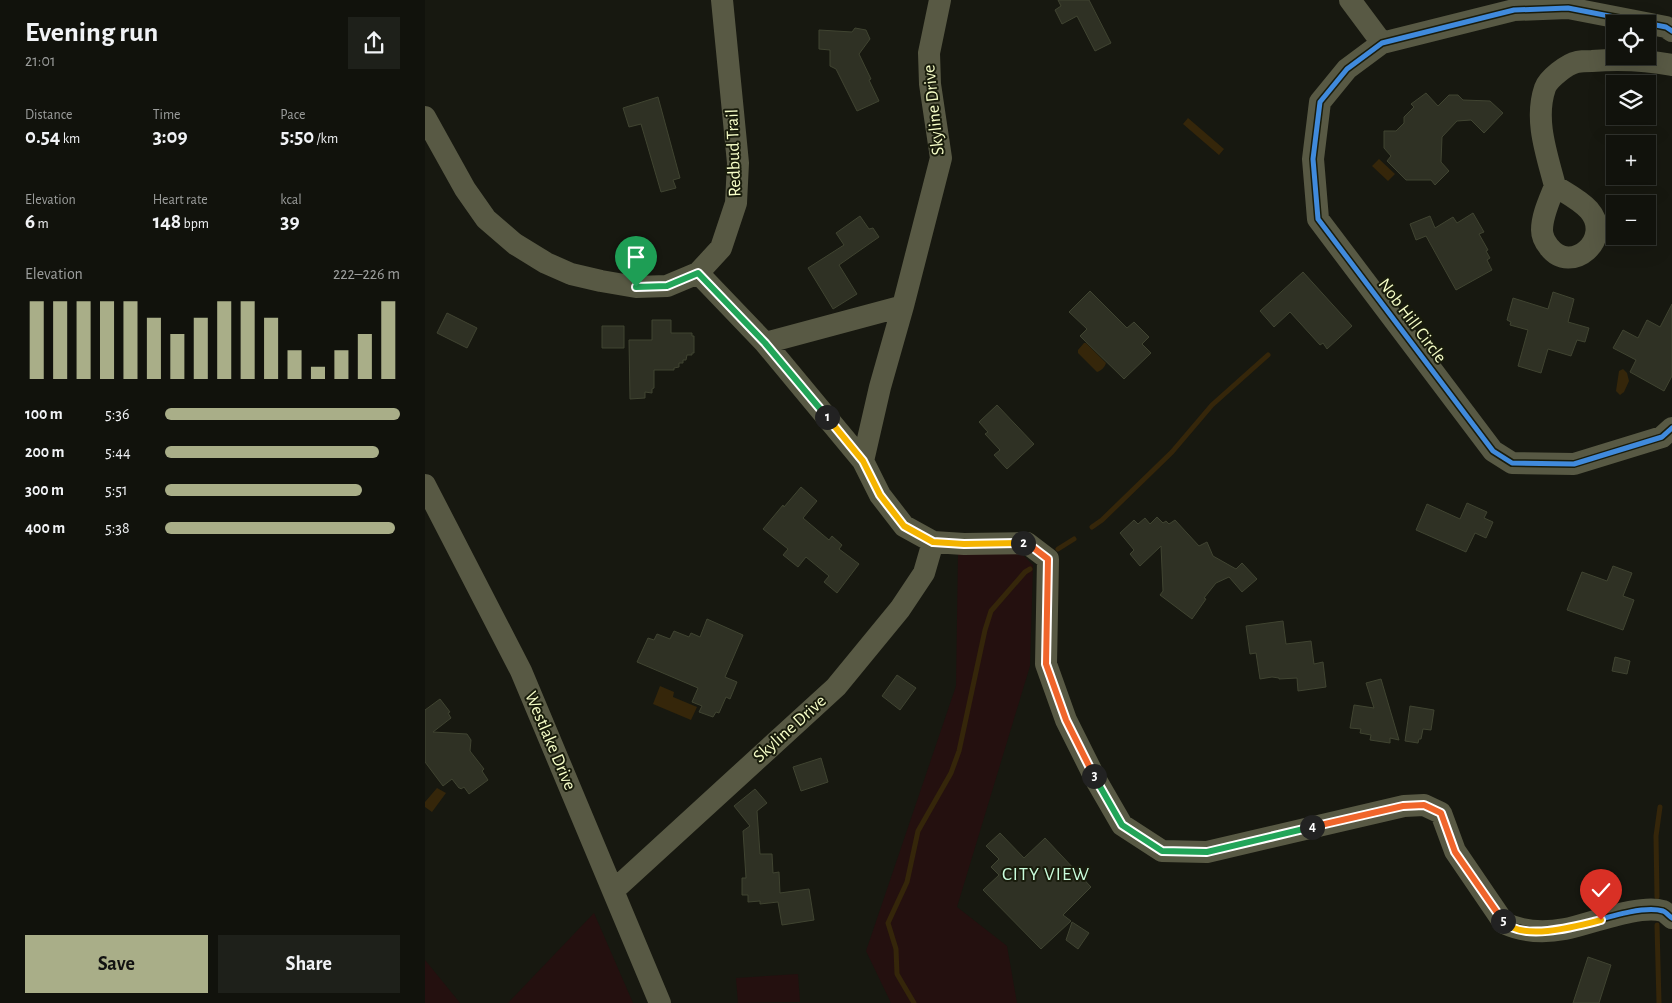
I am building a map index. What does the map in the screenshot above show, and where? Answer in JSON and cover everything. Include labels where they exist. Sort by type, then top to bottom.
[{"type":"street","name":"Redbud Trail","points":[[425,117],[465,189],[486,219],[515,244],[546,263],[579,276],[636,287],[667,286],[698,273],[721,248],[736,203],[738,164],[722,0]]},
{"type":"street","name":"Skyline Drive","points":[[863,461],[880,387],[941,158],[929,84],[929,53],[940,0]]},
{"type":"street","points":[[1350,0],[1382,44],[1514,10],[1568,8],[1666,28],[1672,31]]},
{"type":"street","name":"Nob Hill Circle","points":[[1382,44],[1347,68],[1320,102],[1313,159],[1318,219],[1412,345],[1493,451],[1512,463],[1574,464],[1662,437],[1672,428]]},
{"type":"street","points":[[1555,186],[1543,142],[1541,107],[1546,86],[1558,72],[1576,62],[1610,60],[1658,62],[1672,65]]},
{"type":"street","points":[[698,273],[765,343],[863,461],[880,495],[904,526],[933,542],[964,544],[1027,543],[1048,559],[1046,664],[1066,720],[1096,780],[1122,825],[1162,851],[1207,852],[1403,806],[1424,805],[1441,813],[1455,852],[1504,923],[1510,926],[1534,931],[1564,929],[1639,910],[1663,911],[1672,918]]},
{"type":"street","points":[[765,343],[903,306]]},
{"type":"street","name":"Westlake Drive","points":[[425,485],[521,671],[660,1003]]},
{"type":"street","name":"Skyline Drive","points":[[613,891],[836,687],[900,609],[924,573],[933,542]]},
{"type":"shaded area","points":[[1188,118],[1224,149],[1219,155],[1183,124]]},
{"type":"shaded area","points":[[1379,159],[1395,174],[1388,181],[1372,166]]},
{"type":"shaded area","points":[[1084,343],[1106,363],[1100,371],[1097,372],[1078,353],[1078,350]]},
{"type":"shaded area","points":[[1623,369],[1627,373],[1629,381],[1624,392],[1620,395],[1616,391],[1619,371]]},
{"type":"shaded area","points":[[958,553],[1021,553],[1033,565],[1030,666],[957,907],[1007,946],[1017,1003],[891,1003],[866,951],[956,686]]},
{"type":"shaded area","points":[[660,686],[674,692],[673,697],[697,707],[691,720],[653,704]]},
{"type":"shaded area","points":[[437,788],[446,793],[432,812],[425,807],[425,802]]},
{"type":"shaded area","points":[[594,913],[633,1003],[508,1003]]},
{"type":"shaded area","points":[[425,960],[460,1003],[425,1003]]},
{"type":"shaded area","points":[[798,974],[800,1002],[738,1003],[736,978]]},
{"type":"building","points":[[1058,0],[1089,0],[1111,43],[1095,51],[1077,16],[1062,24],[1055,10],[1061,6]]},
{"type":"building","points":[[855,28],[866,30],[870,39],[859,54],[879,101],[857,111],[836,69],[830,66],[830,50],[819,49],[819,30],[852,32]]},
{"type":"building","points":[[1426,93],[1438,106],[1449,95],[1458,95],[1463,100],[1490,101],[1503,113],[1484,133],[1471,120],[1457,121],[1442,137],[1441,162],[1449,171],[1435,185],[1431,180],[1406,180],[1387,161],[1391,156],[1384,148],[1384,131],[1396,131],[1404,123],[1404,117],[1414,107],[1411,104]]},
{"type":"building","points":[[658,97],[680,178],[673,180],[676,188],[661,192],[641,124],[629,127],[623,108]]},
{"type":"building","points":[[1473,213],[1484,232],[1479,234],[1488,250],[1486,251],[1490,258],[1487,260],[1492,270],[1456,290],[1426,236],[1416,240],[1410,224],[1430,216],[1435,228],[1453,217],[1457,223]]},
{"type":"building","points":[[860,216],[869,229],[873,228],[879,237],[839,265],[857,294],[833,309],[808,268],[844,245],[836,233]]},
{"type":"building","points":[[1303,272],[1352,326],[1327,349],[1323,343],[1320,345],[1290,312],[1274,327],[1260,311]]},
{"type":"building","points":[[1090,291],[1127,328],[1134,322],[1149,337],[1142,344],[1151,353],[1124,379],[1080,336],[1087,329],[1069,312]]},
{"type":"building","points":[[1553,292],[1574,299],[1568,322],[1589,328],[1585,342],[1577,340],[1571,356],[1548,349],[1541,373],[1518,366],[1528,330],[1510,325],[1511,322],[1507,320],[1513,298],[1548,309]]},
{"type":"building","points":[[1672,304],[1672,376],[1664,391],[1630,372],[1636,360],[1613,348],[1623,330],[1638,338],[1647,320],[1660,327]]},
{"type":"building","points":[[447,313],[477,328],[467,348],[437,333]]},
{"type":"building","points":[[652,320],[671,320],[671,333],[692,333],[692,336],[694,336],[694,353],[687,355],[686,360],[683,360],[683,363],[679,363],[679,367],[674,368],[674,370],[654,370],[654,388],[652,393],[645,392],[645,398],[630,399],[629,340],[652,340]]},
{"type":"building","points":[[602,326],[624,326],[624,348],[602,348]]},
{"type":"building","points":[[997,405],[1034,444],[1007,469],[994,455],[1000,450],[985,434],[988,432],[979,422]]},
{"type":"building","points":[[801,487],[817,501],[803,518],[829,540],[832,536],[842,545],[839,549],[859,564],[837,593],[824,582],[829,576],[806,557],[798,567],[783,555],[788,549],[763,529]]},
{"type":"building","points":[[1467,503],[1487,512],[1484,518],[1493,522],[1486,538],[1475,533],[1466,552],[1416,530],[1427,504],[1460,519]]},
{"type":"building","points":[[1157,517],[1163,523],[1166,521],[1169,524],[1175,520],[1199,546],[1207,542],[1213,556],[1236,569],[1242,563],[1257,579],[1242,592],[1229,577],[1216,583],[1204,598],[1206,599],[1192,619],[1160,595],[1163,591],[1161,546],[1140,566],[1130,554],[1134,550],[1120,533],[1134,520],[1138,524],[1145,518],[1150,524]]},
{"type":"building","points":[[1613,566],[1632,573],[1623,596],[1634,600],[1623,630],[1567,610],[1582,572],[1607,581]]},
{"type":"building","points":[[707,619],[743,635],[725,677],[737,682],[730,699],[726,697],[719,713],[716,712],[713,717],[699,712],[702,706],[692,702],[698,688],[637,662],[648,638],[654,640],[657,634],[670,639],[674,631],[689,637],[691,633],[700,637]]},
{"type":"building","points":[[1283,621],[1286,644],[1311,641],[1314,664],[1323,662],[1326,687],[1298,691],[1297,678],[1279,679],[1272,677],[1260,679],[1256,653],[1250,654],[1246,626]]},
{"type":"building","points":[[1615,657],[1630,661],[1627,674],[1612,671]]},
{"type":"building","points":[[897,675],[916,688],[900,710],[882,696]]},
{"type":"building","points":[[1381,679],[1399,740],[1390,738],[1390,743],[1370,740],[1371,735],[1360,733],[1361,729],[1350,728],[1354,705],[1374,708],[1366,683]]},
{"type":"building","points":[[440,699],[450,712],[448,713],[451,718],[433,732],[467,734],[471,740],[470,751],[484,769],[482,771],[488,780],[469,794],[464,787],[459,788],[452,779],[443,786],[425,762],[425,710]]},
{"type":"building","points":[[1410,706],[1434,710],[1431,730],[1423,729],[1418,743],[1405,741]]},
{"type":"building","points":[[821,758],[828,782],[801,791],[793,767]]},
{"type":"building","points":[[755,789],[767,803],[757,811],[760,854],[772,854],[773,873],[779,872],[780,893],[809,889],[814,920],[782,925],[778,902],[760,904],[760,901],[748,902],[748,895],[742,895],[742,878],[746,878],[743,831],[750,826],[734,806]]},
{"type":"building","points":[[1000,833],[1024,858],[1045,838],[1091,887],[1063,915],[1071,921],[1041,949],[983,890],[999,875],[991,867],[999,859],[986,846]]},
{"type":"building","points":[[1072,922],[1089,933],[1078,949],[1066,940]]},
{"type":"building","points":[[1588,957],[1611,965],[1599,1003],[1573,1003]]},
{"type":"waterway","points":[[1092,527],[1102,520],[1172,452],[1212,405],[1268,355]]},
{"type":"waterway","points":[[1058,549],[1074,539]]},
{"type":"waterway","points":[[914,1003],[897,974],[896,949],[888,923],[907,882],[918,831],[951,773],[959,751],[985,630],[991,611],[1025,572],[1030,569]]},
{"type":"waterway","points":[[1657,897],[1656,836],[1660,807]]},
{"type":"waterway","points":[[1657,925],[1659,1003]]},
{"type":"cycle path","points":[[1672,31],[1666,27],[1568,8],[1514,10],[1382,43],[1347,69],[1320,102],[1313,159],[1318,219],[1493,451],[1512,463],[1574,464],[1662,437],[1672,428]]},
{"type":"cycle path","points":[[698,273],[765,343],[863,461],[880,495],[904,526],[933,542],[964,544],[1027,543],[1048,559],[1046,664],[1066,720],[1096,780],[1122,825],[1162,851],[1207,852],[1404,806],[1424,805],[1441,813],[1455,851],[1504,923],[1526,930],[1549,931],[1565,929],[1641,910],[1663,911],[1672,918]]},
{"type":"district","name":"CITY VIEW","points":[[1046,874]]},
{"type":"route","points":[[636,287],[667,286],[698,273],[765,343],[863,461],[880,495],[904,526],[933,542],[964,544],[1027,543],[1048,559],[1046,664],[1066,720],[1096,780],[1122,825],[1162,851],[1207,852],[1403,806],[1424,805],[1441,813],[1455,852],[1504,923],[1516,928],[1534,931],[1564,929],[1601,920]]}]
